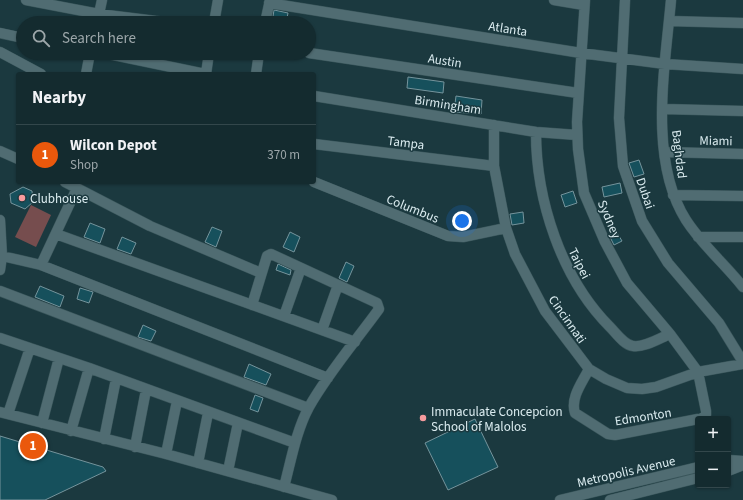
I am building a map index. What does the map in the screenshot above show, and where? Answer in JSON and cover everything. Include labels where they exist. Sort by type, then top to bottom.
[{"type":"street","points":[[26,0],[90,16]]},
{"type":"street","points":[[98,16],[102,0]]},
{"type":"street","points":[[215,16],[218,0]]},
{"type":"street","points":[[554,0],[585,2]]},
{"type":"street","name":"Dubai","points":[[625,0],[619,118],[623,166],[642,222],[668,264],[719,323],[743,363]]},
{"type":"street","name":"Baghdad","points":[[671,0],[665,64],[663,109],[664,152],[673,195],[686,220],[698,237],[741,283]]},
{"type":"street","points":[[267,16],[270,2]]},
{"type":"street","name":"Atlanta","points":[[270,2],[581,53],[665,64],[743,69]]},
{"type":"street","name":"Sydney","points":[[585,2],[578,93],[577,136],[584,193],[605,242],[627,282],[670,334],[698,372],[706,411],[702,416]]},
{"type":"street","points":[[669,21],[743,23]]},
{"type":"street","points":[[0,33],[16,36]]},
{"type":"street","points":[[0,52],[37,72]]},
{"type":"street","name":"Austin","points":[[316,54],[578,93]]},
{"type":"street","points":[[86,72],[89,60]]},
{"type":"street","points":[[138,60],[195,72]]},
{"type":"street","points":[[205,72],[208,60]]},
{"type":"street","points":[[256,72],[258,60]]},
{"type":"street","name":"Birmingham","points":[[316,96],[536,132],[577,136]]},
{"type":"street","points":[[663,109],[743,111]]},
{"type":"street","name":"Cincinnati","points":[[494,125],[494,166],[506,228],[514,254],[545,311],[589,369],[606,379],[627,388],[642,389],[656,387],[698,372],[743,363]]},
{"type":"street","name":"Taipei","points":[[536,132],[539,175],[559,252],[578,287],[607,324],[627,344],[639,346],[670,334]]},
{"type":"street","name":"Tampa","points":[[316,144],[494,166]]},
{"type":"street","points":[[0,151],[16,158]]},
{"type":"street","name":"Miami","points":[[664,152],[743,154]]},
{"type":"street","name":"Columbus","points":[[316,183],[448,236],[463,236],[506,228]]},
{"type":"street","points":[[69,184],[150,226],[261,273]]},
{"type":"street","points":[[41,265],[77,188]]},
{"type":"street","points":[[673,195],[743,196]]},
{"type":"street","points":[[0,220],[2,256],[0,270]]},
{"type":"street","points":[[56,234],[355,342]]},
{"type":"street","points":[[698,237],[743,237]]},
{"type":"street","points":[[252,305],[267,256],[271,254],[377,303],[379,309],[328,378],[308,408],[295,443],[284,487]]},
{"type":"street","points":[[2,256],[41,265],[328,378]]},
{"type":"street","points":[[284,316],[301,268]]},
{"type":"street","points":[[322,330],[338,285]]},
{"type":"street","points":[[0,290],[308,408]]},
{"type":"street","points":[[0,338],[89,368],[208,413],[295,443]]},
{"type":"street","points":[[30,348],[4,413],[166,454],[332,500]]},
{"type":"street","points":[[42,423],[59,358]]},
{"type":"street","points":[[71,431],[89,368]]},
{"type":"street","name":"Edmonton","points":[[589,369],[574,399],[573,406],[575,413],[608,434],[623,434],[695,420]]},
{"type":"street","points":[[104,439],[116,379]]},
{"type":"street","points":[[135,447],[146,390]]},
{"type":"street","points":[[166,454],[177,401]]},
{"type":"street","points":[[198,463],[208,413]]},
{"type":"street","points":[[228,471],[238,423]]},
{"type":"street","points":[[731,460],[743,460]]},
{"type":"street","points":[[731,470],[743,466]]},
{"type":"street","name":"Metropolis Avenue","points":[[560,500],[695,468]]},
{"type":"street","name":"Metropolis Avenue","points":[[610,500],[695,479]]},
{"type":"shaded area","points":[[31,205],[51,215],[36,247],[15,237]]},
{"type":"building","points":[[274,10],[288,13],[287,16],[273,16]]},
{"type":"building","points":[[408,77],[444,82],[443,93],[407,88]]},
{"type":"building","points":[[456,96],[482,100],[481,114],[454,112]]},
{"type":"building","points":[[639,160],[644,174],[634,177],[629,163]]},
{"type":"building","points":[[620,183],[622,193],[604,197],[602,187]]},
{"type":"building","name":"Clubhouse","points":[[23,187],[32,191],[33,202],[25,209],[11,203],[10,194]]},
{"type":"building","points":[[573,191],[577,203],[565,207],[561,195]]},
{"type":"building","points":[[523,212],[524,223],[512,225],[510,214]]},
{"type":"building","points":[[90,223],[105,229],[100,243],[84,237]]},
{"type":"building","points":[[212,227],[222,231],[216,247],[205,242]]},
{"type":"building","points":[[616,231],[622,241],[614,245],[609,235]]},
{"type":"building","points":[[290,232],[300,237],[294,252],[283,247]]},
{"type":"building","points":[[122,237],[136,243],[131,254],[117,249]]},
{"type":"building","points":[[346,262],[354,266],[347,282],[339,278]]},
{"type":"building","points":[[278,264],[291,270],[290,275],[276,270]]},
{"type":"building","points":[[40,286],[64,296],[60,307],[35,297]]},
{"type":"building","points":[[80,288],[93,292],[89,303],[77,299]]},
{"type":"building","points":[[143,325],[156,331],[151,341],[138,337]]},
{"type":"building","points":[[249,364],[271,374],[266,385],[244,377]]},
{"type":"building","points":[[255,395],[263,398],[258,412],[250,409]]},
{"type":"building","points":[[475,419],[498,467],[448,490],[425,443]]},
{"type":"building","points":[[0,436],[103,467],[106,471],[45,500],[0,500]]},
{"type":"place","name":"Clubhouse","points":[[22,198]]},
{"type":"place","name":"Immaculate Concepcion School of Malolos","points":[[423,418]]},
{"type":"place","name":"Wilcon Depot","points":[[33,446]]}]
